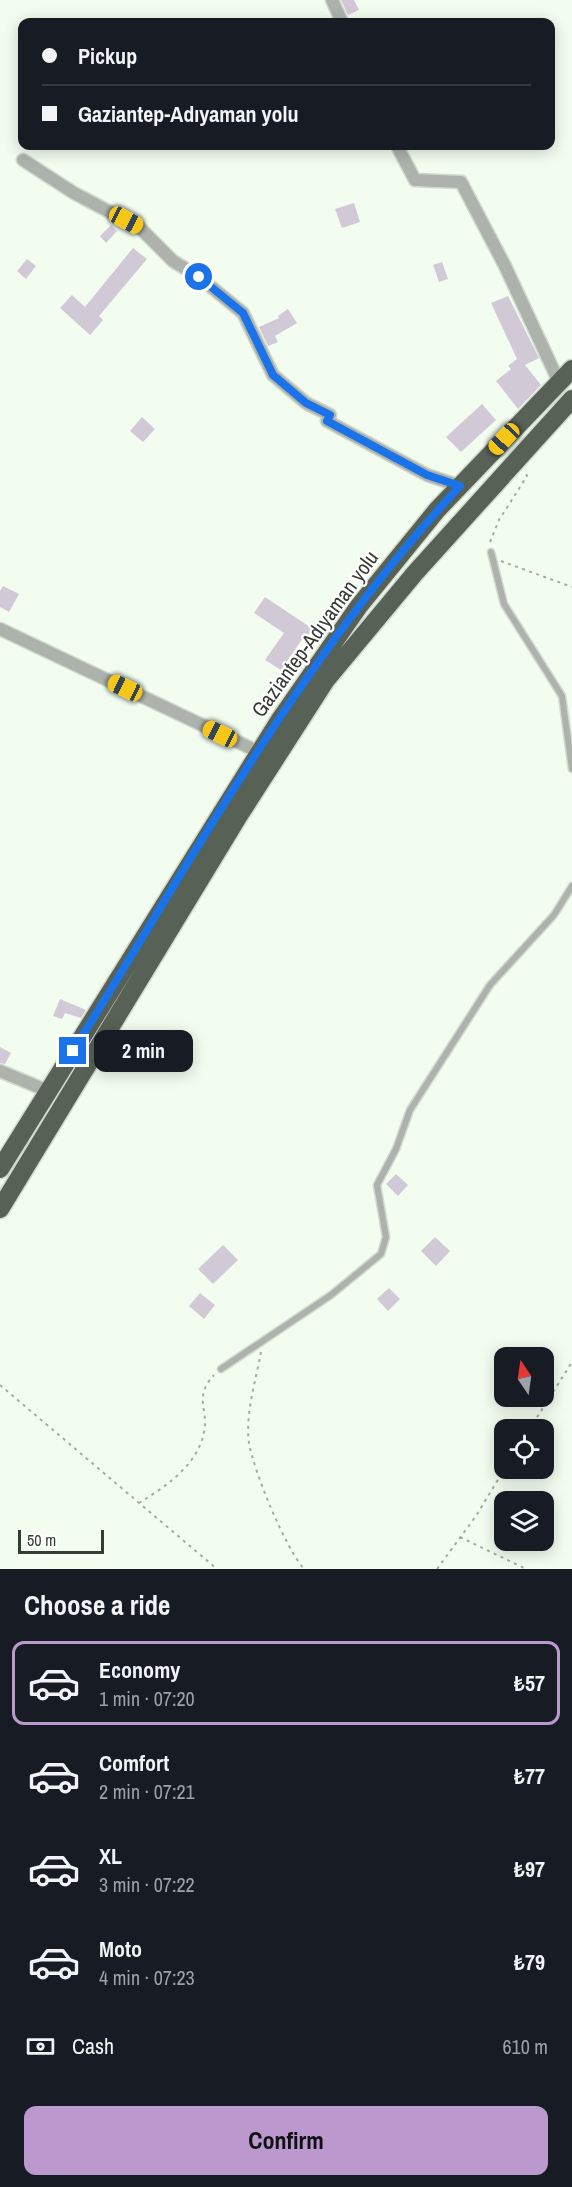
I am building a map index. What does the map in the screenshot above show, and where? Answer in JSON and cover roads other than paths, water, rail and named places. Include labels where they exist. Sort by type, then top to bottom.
[{"type":"highway","name":"Gaziantep-Adıyaman yolu","points":[[0,1169],[259,752],[359,606],[460,486],[565,375]]},
{"type":"highway","name":"Gaziantep-Adıyaman yolu","points":[[0,1209],[232,828],[326,680],[415,573],[572,399]]},
{"type":"street","points":[[332,0],[340,18]]},
{"type":"street","points":[[399,150],[416,180],[460,182],[565,375]]},
{"type":"street","points":[[22,160],[74,193],[141,228],[173,261],[199,277],[243,313],[273,375],[306,403],[330,415],[327,421],[427,475],[460,486]]},
{"type":"street","points":[[0,629],[259,752]]},
{"type":"street","points":[[0,1071],[48,1091]]},
{"type":"lane","points":[[491,552],[504,604],[562,696],[572,768]]},
{"type":"lane","points":[[221,1369],[263,1343],[331,1295],[381,1254],[386,1237],[377,1185],[396,1149],[410,1110],[490,985],[554,915],[572,886]]}]
